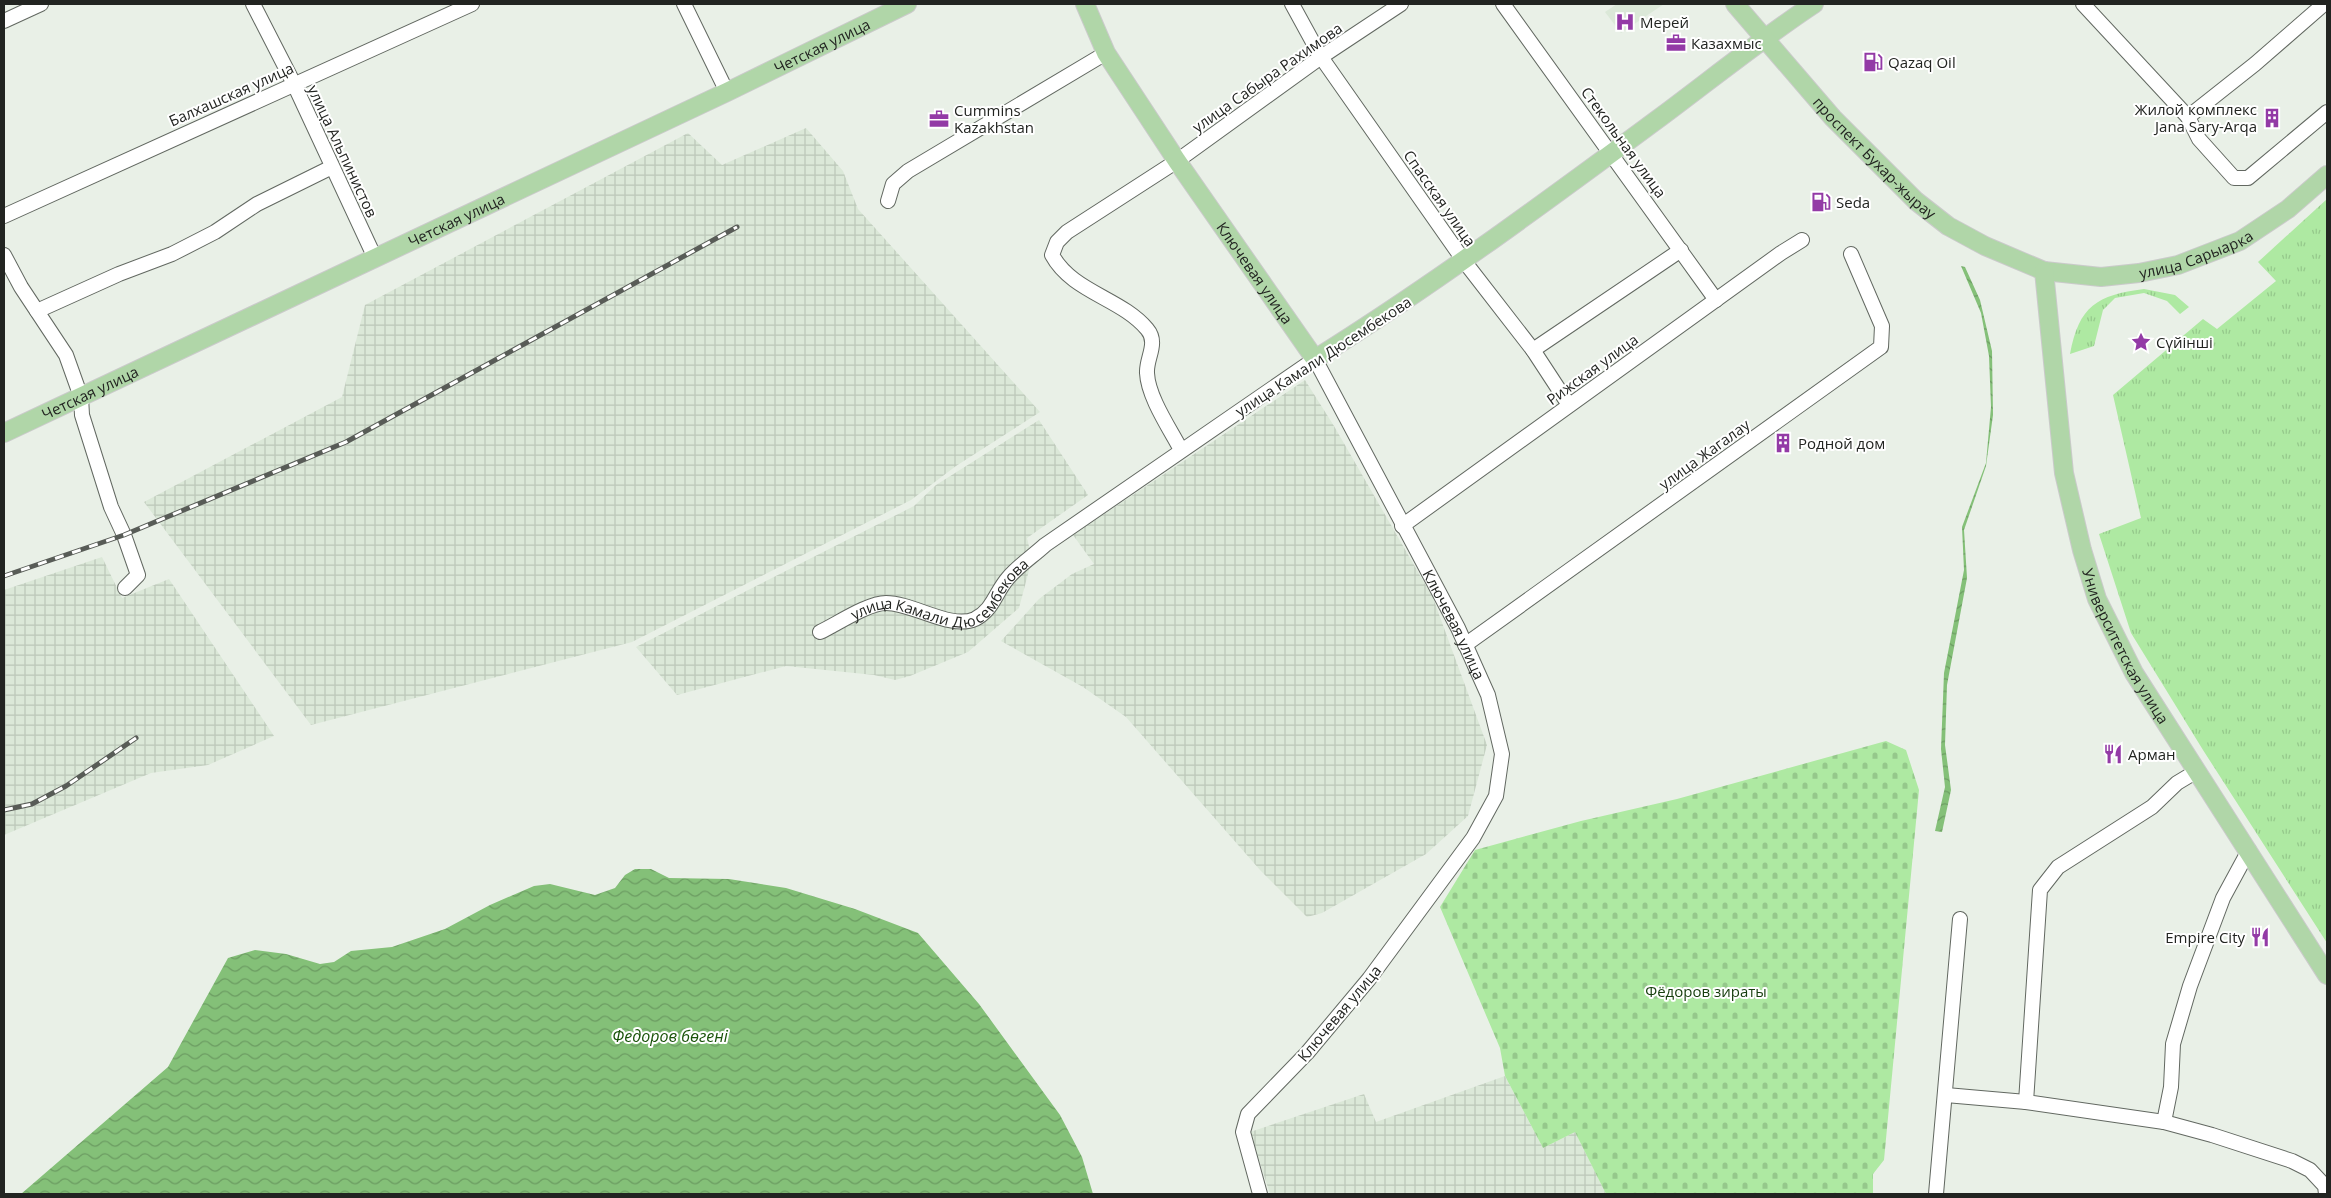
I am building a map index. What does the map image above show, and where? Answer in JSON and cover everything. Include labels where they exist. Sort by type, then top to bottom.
[{"type":"main road","name":"Четская улица","points":[[4,433],[727,92],[908,4]]},
{"type":"main road","name":"Ключевая улица","points":[[1085,4],[1106,53],[1177,161],[1315,359]]},
{"type":"main road","name":"проспект Бухар-жырау","points":[[1736,4],[1833,118],[1916,201],[1948,226],[1985,246],[2044,271]]},
{"type":"main road","name":"улица Камали Дюсембекова","points":[[1315,359],[1387,314],[1464,261],[1612,153],[1763,38],[1814,4]]},
{"type":"main road","name":"улица Сарыарка","points":[[2044,271],[2101,277],[2139,273],[2178,265],[2240,241],[2288,209],[2327,175]]},
{"type":"main road","name":"Университетская улица","points":[[2044,271],[2064,473],[2082,550],[2097,599],[2134,673],[2249,850],[2327,976]]},
{"type":"street","points":[[4,21],[41,4]]},
{"type":"street","name":"улица Альпинистов","points":[[253,4],[294,84],[375,258]]},
{"type":"street","name":"Балхашская улица","points":[[4,216],[472,4]]},
{"type":"street","points":[[684,4],[727,92]]},
{"type":"street","name":"Спасская улица","points":[[1292,4],[1321,57],[1464,261],[1533,350],[1569,405]]},
{"type":"street","name":"улица Сабыра Рахимова","points":[[1181,450],[1151,393],[1147,373],[1153,341],[1148,330],[1137,319],[1069,277],[1058,266],[1052,254],[1056,242],[1067,232],[1177,161],[1321,57],[1400,4]]},
{"type":"street","name":"Стекольная улица","points":[[1503,4],[1716,300]]},
{"type":"street","points":[[2083,4],[2188,117],[2199,139],[2234,178],[2248,178],[2327,112]]},
{"type":"street","points":[[2188,117],[2255,64],[2323,4],[2327,8]]},
{"type":"street","points":[[888,201],[893,184],[908,171],[1106,53]]},
{"type":"street","points":[[37,311],[119,274],[172,254],[215,232],[257,204],[332,167]]},
{"type":"street","name":"Рижская улица","points":[[1402,526],[1802,240]]},
{"type":"street","points":[[1533,350],[1681,250]]},
{"type":"street","name":"улица Жагалау","points":[[1465,645],[1881,347],[1882,326],[1851,254]]},
{"type":"street","points":[[4,255],[21,287],[66,355],[81,396],[82,414],[110,507],[124,535],[138,575],[125,588]]},
{"type":"street","name":"улица Камали Дюсембекова","points":[[820,632],[869,608],[884,603],[915,607],[954,621],[963,622],[975,619],[987,611],[1008,578],[1045,545],[1315,359]]},
{"type":"street","name":"Ключевая улица","points":[[1260,1194],[1243,1132],[1248,1114],[1307,1054],[1369,979],[1473,838],[1496,796],[1502,754],[1488,696],[1465,645],[1315,359]]},
{"type":"street","points":[[2026,1102],[2040,890],[2058,867],[2152,807],[2177,783],[2197,771]]},
{"type":"street","points":[[2164,1122],[2171,1087],[2173,1044],[2190,986],[2223,898],[2249,850]]},
{"type":"street","points":[[1936,1194],[1960,919]]},
{"type":"street","points":[[1946,1095],[2026,1102],[2164,1122],[2212,1134],[2292,1161],[2310,1170],[2325,1186],[2326,1194]]},
{"type":"shaded area","name":"Мерей","points":[[1617,4],[1664,4],[1621,33],[1605,12]]},
{"type":"shaded area","points":[[806,128],[843,171],[858,209],[1040,412],[956,466],[911,500],[632,642],[311,725],[144,502],[342,397],[365,305],[688,133],[722,165]]},
{"type":"shaded area","points":[[1305,380],[1334,426],[1433,598],[1487,745],[1468,816],[1426,854],[1322,913],[1307,917],[1260,870],[1126,717],[1083,687],[1001,641],[1039,599],[1072,574],[1094,564],[1073,535]]},
{"type":"shaded area","points":[[1039,420],[1088,495],[1027,538],[1032,559],[1019,608],[968,652],[910,676],[895,680],[874,675],[786,666],[677,695],[636,647],[914,506],[936,485]]},
{"type":"shaded area","points":[[102,557],[122,598],[169,579],[274,736],[208,765],[151,773],[4,835],[4,590]]},
{"type":"shaded area","points":[[1505,1076],[1543,1148],[1575,1132],[1606,1194],[1270,1194],[1250,1132],[1364,1094],[1376,1122]]},
{"type":"green space","points":[[2327,199],[2327,943],[2203,750],[2131,633],[2099,534],[2141,518],[2113,395],[2203,319],[2217,329],[2276,281],[2258,262]]},
{"type":"green space","points":[[2144,289],[2175,295],[2189,307],[2180,314],[2167,301],[2144,293],[2115,298],[2103,310],[2094,346],[2070,354],[2079,324],[2093,306],[2114,295]]},
{"type":"green space","name":"Фёдоров зираты","points":[[1886,741],[1906,750],[1919,790],[1884,1160],[1873,1174],[1873,1194],[1606,1194],[1575,1132],[1543,1148],[1505,1076],[1500,1048],[1440,907],[1475,850],[1581,821],[1677,799]]},
{"type":"water","points":[[1961,266],[1965,267],[1980,300],[1992,351],[1993,415],[1986,466],[1964,530],[1967,578],[1947,685],[1945,745],[1951,790],[1942,832],[1935,831],[1945,787],[1941,749],[1944,673],[1964,570],[1962,527],[1986,463],[1991,407],[1989,356],[1981,313]]},
{"type":"water","name":"Федоров бөгені","points":[[635,869],[651,869],[669,878],[729,879],[786,888],[855,909],[918,933],[979,1004],[1060,1115],[1082,1157],[1093,1194],[21,1194],[168,1067],[228,958],[255,950],[286,954],[320,964],[334,962],[351,951],[392,947],[445,929],[490,905],[534,886],[550,884],[595,895],[615,888],[625,875]]},
{"type":"railway","points":[[4,576],[124,535],[346,442],[737,227]]},
{"type":"railway","points":[[4,810],[32,804],[66,786],[136,738]]},
{"type":"place","name":"Мерей","points":[[1625,22]]},
{"type":"place","name":"Казахмыс","points":[[1676,43]]},
{"type":"place","name":"Qazaq Oil","points":[[1873,62]]},
{"type":"place","name":"Жилой комплекс Jana Sary-Arqa","points":[[2272,118]]},
{"type":"place","name":"Cummins Kazakhstan","points":[[939,119]]},
{"type":"place","name":"Seda","points":[[1821,202]]},
{"type":"place","name":"Сүйінші","points":[[2141,342]]},
{"type":"place","name":"Родной дом","points":[[1783,443]]},
{"type":"place","name":"Арман","points":[[2113,754]]},
{"type":"place","name":"Empire City","points":[[2260,937]]}]
